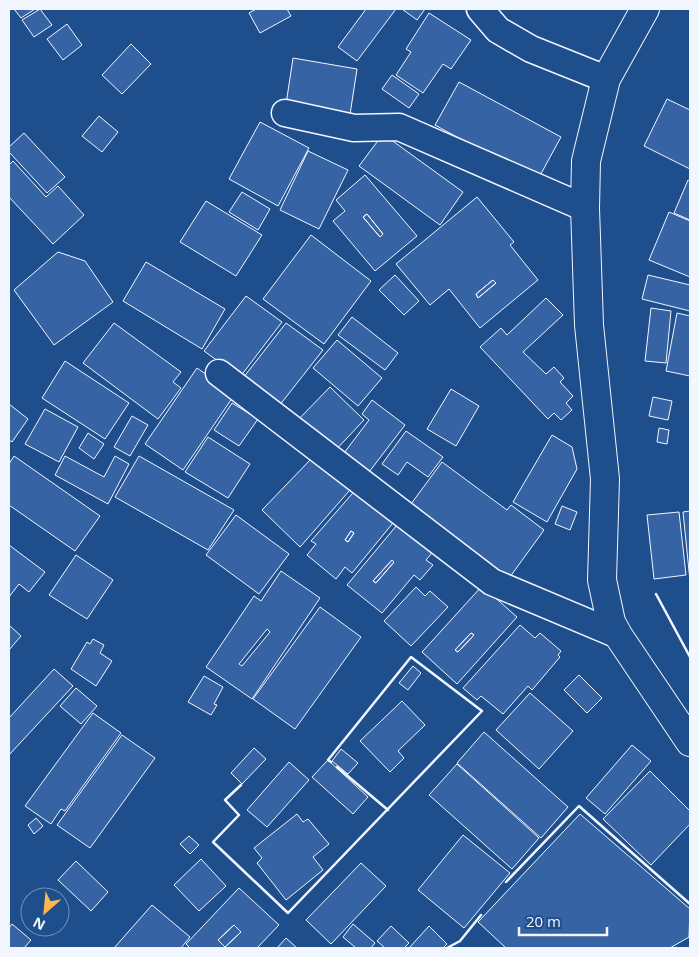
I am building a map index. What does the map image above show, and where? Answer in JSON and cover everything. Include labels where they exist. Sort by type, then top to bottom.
[{"type":"main road","points":[[645,9],[606,79],[586,161],[585,208],[589,325],[605,479],[602,580],[612,622],[618,635],[690,742]]},
{"type":"street","points":[[480,9],[498,30],[531,49],[606,79]]},
{"type":"street","points":[[285,113],[354,128],[399,127],[585,208]]},
{"type":"street","points":[[220,373],[492,582],[618,635]]},
{"type":"building","points":[[14,9],[35,9],[21,18]]},
{"type":"building","points":[[40,9],[52,25],[34,37],[22,20]]},
{"type":"building","points":[[256,9],[287,9],[291,16],[260,33],[249,13]]},
{"type":"building","points":[[366,9],[396,9],[357,61],[338,47]]},
{"type":"building","points":[[402,9],[425,9],[417,20]]},
{"type":"building","points":[[429,13],[471,40],[451,69],[443,64],[423,93],[396,75],[411,52],[406,49]]},
{"type":"building","points":[[67,24],[82,45],[63,60],[47,39]]},
{"type":"building","points":[[131,44],[151,64],[122,94],[102,75]]},
{"type":"building","points":[[293,58],[357,69],[349,121],[285,111]]},
{"type":"building","points":[[392,75],[419,94],[409,108],[382,89]]},
{"type":"building","points":[[459,82],[561,137],[537,181],[435,125]]},
{"type":"building","points":[[667,99],[690,110],[690,169],[644,146]]},
{"type":"building","points":[[99,116],[118,132],[102,152],[82,136]]},
{"type":"building","points":[[260,122],[309,148],[278,206],[229,179]]},
{"type":"building","points":[[24,133],[65,177],[47,193],[9,152],[9,147]]},
{"type":"building","points":[[383,134],[463,192],[440,225],[359,166]]},
{"type":"building","points":[[308,151],[348,170],[319,229],[280,210]]},
{"type":"building","points":[[13,161],[46,197],[58,186],[84,215],[53,244],[9,197],[9,165]]},
{"type":"building","points":[[365,175],[417,236],[375,271],[333,221],[345,211],[336,200]],"holes":[[[367,214],[383,234],[380,237],[363,217]]]},
{"type":"building","points":[[688,180],[690,181],[690,220],[674,213]]},
{"type":"building","points":[[242,192],[270,209],[258,230],[229,212]]},
{"type":"building","points":[[477,197],[514,242],[510,245],[538,280],[480,328],[449,289],[430,305],[396,264]],"holes":[[[493,280],[496,283],[478,298],[476,294]]]},
{"type":"building","points":[[206,201],[262,235],[236,276],[180,242]]},
{"type":"building","points":[[669,212],[690,221],[690,277],[649,260]]},
{"type":"building","points":[[367,214],[383,234],[380,237],[363,217]]},
{"type":"building","points":[[311,235],[371,281],[324,344],[263,299]]},
{"type":"building","points":[[58,252],[85,261],[113,302],[54,345],[14,290]]},
{"type":"building","points":[[146,262],[225,309],[202,349],[123,301]]},
{"type":"building","points":[[395,275],[419,301],[404,315],[379,290]]},
{"type":"building","points":[[648,275],[690,285],[690,311],[642,299]]},
{"type":"building","points":[[493,280],[496,283],[478,298],[476,294]]},
{"type":"building","points":[[246,296],[282,322],[240,377],[204,351]]},
{"type":"building","points":[[546,298],[563,315],[523,352],[546,374],[554,367],[564,378],[560,382],[573,396],[566,403],[572,410],[561,420],[554,413],[548,419],[480,347],[501,328],[507,335]]},
{"type":"building","points":[[651,308],[671,311],[666,363],[645,361]]},
{"type":"building","points":[[677,313],[690,316],[690,376],[666,371]]},
{"type":"building","points":[[352,317],[398,353],[385,370],[338,335]]},
{"type":"building","points":[[114,323],[181,372],[173,382],[181,388],[158,419],[83,363]]},
{"type":"building","points":[[286,323],[323,350],[279,406],[243,378]]},
{"type":"building","points":[[337,340],[382,378],[358,406],[313,368]]},
{"type":"building","points":[[65,361],[129,403],[105,439],[42,398]]},
{"type":"building","points":[[197,368],[235,394],[183,470],[145,444]]},
{"type":"building","points":[[330,387],[364,420],[331,455],[296,422]]},
{"type":"building","points":[[451,389],[479,406],[456,446],[427,429]]},
{"type":"building","points":[[653,397],[672,401],[668,420],[649,416]]},
{"type":"building","points":[[372,400],[405,425],[366,476],[341,457],[369,420],[362,414]]},
{"type":"building","points":[[232,403],[258,419],[239,446],[214,430]]},
{"type":"building","points":[[9,404],[28,419],[12,442],[9,440]]},
{"type":"building","points":[[45,409],[78,427],[59,462],[25,444]]},
{"type":"building","points":[[132,416],[148,425],[130,456],[114,447]]},
{"type":"building","points":[[659,428],[669,430],[667,444],[657,442]]},
{"type":"building","points":[[406,431],[443,457],[428,477],[407,462],[398,475],[382,464]]},
{"type":"building","points":[[88,433],[104,444],[94,459],[79,448]]},
{"type":"building","points":[[552,435],[572,447],[577,469],[547,522],[513,502]]},
{"type":"building","points":[[208,437],[250,464],[228,498],[185,472]]},
{"type":"building","points":[[14,456],[100,516],[75,551],[9,505],[9,464]]},
{"type":"building","points":[[65,456],[104,477],[115,456],[129,464],[108,504],[55,475]]},
{"type":"building","points":[[139,456],[234,510],[208,550],[115,497]]},
{"type":"building","points":[[311,459],[350,490],[300,547],[262,510]]},
{"type":"building","points":[[442,462],[507,510],[511,505],[544,530],[507,581],[408,508]]},
{"type":"building","points":[[358,487],[397,518],[352,573],[345,567],[336,579],[307,555],[316,544],[311,541]],"holes":[[[351,531],[354,533],[348,542],[345,540]]]},
{"type":"building","points":[[562,506],[577,512],[570,530],[555,524]]},
{"type":"building","points":[[690,511],[690,581],[683,512]]},
{"type":"building","points":[[679,512],[686,575],[654,579],[647,515]]},
{"type":"building","points":[[236,515],[289,554],[259,594],[206,555]]},
{"type":"building","points":[[402,519],[437,547],[426,560],[433,565],[420,580],[414,575],[382,613],[347,585]],"holes":[[[392,560],[394,562],[376,583],[373,581]]]},
{"type":"building","points":[[351,531],[354,533],[348,542],[345,540]]},
{"type":"building","points":[[9,545],[45,572],[29,592],[19,584],[9,597]]},
{"type":"building","points":[[76,555],[113,580],[87,619],[49,595]]},
{"type":"building","points":[[392,560],[394,562],[376,583],[373,581]]},
{"type":"building","points":[[281,571],[320,598],[252,699],[206,667],[254,596],[261,601]],"holes":[[[267,629],[270,632],[242,666],[239,664]]]},
{"type":"building","points":[[482,586],[517,617],[457,684],[422,652]],"holes":[[[471,633],[474,635],[458,652],[455,650]]]},
{"type":"building","points":[[416,587],[425,596],[430,591],[448,607],[411,646],[384,621]]},
{"type":"building","points":[[320,607],[361,637],[295,729],[253,699]]},
{"type":"building","points":[[9,625],[21,636],[9,650]]},
{"type":"building","points":[[520,625],[535,638],[540,633],[561,651],[558,655],[560,657],[532,690],[528,686],[503,714],[481,696],[477,700],[463,688]]},
{"type":"building","points":[[471,633],[474,635],[458,652],[455,650]]},
{"type":"building","points":[[93,639],[104,645],[100,653],[112,661],[96,686],[71,669],[87,642],[90,644]]},
{"type":"building","points":[[413,666],[421,673],[408,690],[399,683]]},
{"type":"building","points":[[54,669],[73,686],[9,755],[9,718]]},
{"type":"building","points":[[579,675],[602,698],[587,713],[564,690]]},
{"type":"building","points":[[204,676],[223,687],[214,704],[217,705],[211,715],[188,702]]},
{"type":"building","points":[[76,688],[97,706],[81,724],[60,706]]},
{"type":"building","points":[[530,693],[573,731],[539,769],[496,730]]},
{"type":"building","points":[[402,701],[425,725],[398,751],[404,758],[390,772],[360,741]]},
{"type":"building","points":[[93,713],[121,733],[65,811],[61,809],[51,824],[25,806]]},
{"type":"building","points":[[484,732],[568,807],[541,838],[457,763]]},
{"type":"building","points":[[122,735],[155,758],[90,848],[57,825]]},
{"type":"building","points":[[632,745],[651,761],[605,814],[586,798]]},
{"type":"building","points":[[254,748],[266,759],[242,784],[231,773]]},
{"type":"building","points":[[341,749],[358,763],[348,774],[332,761]]},
{"type":"building","points":[[328,760],[368,797],[353,814],[312,777]]},
{"type":"building","points":[[289,762],[309,780],[267,827],[247,810]]},
{"type":"building","points":[[457,764],[539,838],[512,869],[429,795]]},
{"type":"building","points":[[650,771],[690,811],[690,824],[651,865],[603,819]]},
{"type":"building","points":[[297,814],[303,822],[308,819],[329,844],[313,857],[323,870],[286,900],[257,863],[262,858],[254,848]]},
{"type":"building","points":[[580,814],[690,909],[689,937],[670,948],[506,948],[478,922]]},
{"type":"building","points":[[36,818],[43,826],[34,834],[28,825]]},
{"type":"building","points":[[463,835],[510,873],[464,928],[418,890]]},
{"type":"building","points":[[189,836],[199,845],[190,854],[180,844]]},
{"type":"building","points":[[201,859],[226,886],[199,911],[174,885]]},
{"type":"building","points":[[76,861],[108,892],[91,911],[70,891],[70,887],[65,887],[58,880]]},
{"type":"building","points":[[361,863],[386,886],[331,944],[306,920]]},
{"type":"building","points":[[239,888],[279,925],[257,948],[190,948],[186,944]],"holes":[[[234,925],[241,932],[225,947],[218,940]]]},
{"type":"building","points":[[152,905],[190,937],[181,948],[114,948]]},
{"type":"building","points":[[12,924],[20,931],[20,937],[27,937],[31,940],[24,948],[9,948],[9,928]]},
{"type":"building","points":[[353,924],[375,943],[371,948],[356,948],[343,937]]},
{"type":"building","points":[[234,925],[241,932],[225,947],[218,940]]},
{"type":"building","points":[[391,926],[409,943],[404,948],[385,948],[377,941]]},
{"type":"building","points":[[429,926],[447,944],[443,948],[409,948]]},
{"type":"building","points":[[286,938],[297,948],[277,948]]},
{"type":"wall","points":[[656,594],[690,657]]},
{"type":"wall","points":[[241,785],[225,800],[239,815],[213,842],[288,913],[482,711],[411,657],[328,760],[331,762]]},
{"type":"wall","points":[[337,767],[388,810]]},
{"type":"wall","points":[[506,882],[579,806],[690,904]]},
{"type":"wall","points":[[447,948],[460,941],[481,915]]}]
